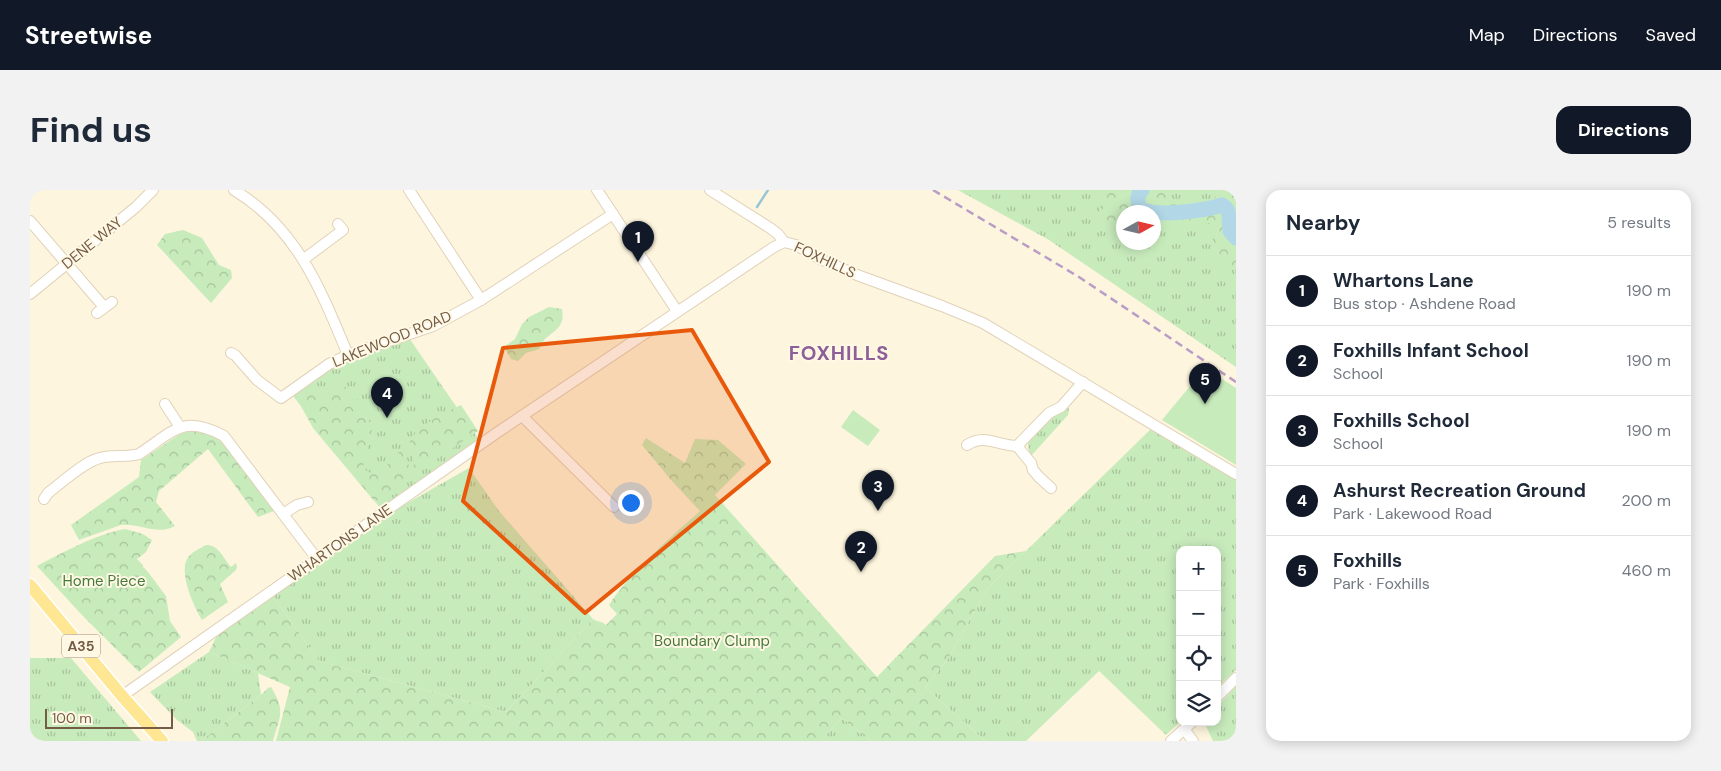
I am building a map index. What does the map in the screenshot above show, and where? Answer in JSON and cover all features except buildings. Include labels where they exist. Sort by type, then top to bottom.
[{"type":"main road","name":"A35","points":[[30,584],[122,696],[162,741]]},
{"type":"street","name":"DENE WAY","points":[[30,294],[136,207],[152,190]]},
{"type":"street","points":[[234,190],[265,214],[304,259],[348,355]]},
{"type":"street","points":[[409,190],[481,300]]},
{"type":"street","points":[[597,190],[677,311]]},
{"type":"street","points":[[710,190],[770,228],[784,242]]},
{"type":"street","name":"LAKEWOOD ROAD","points":[[231,354],[235,355],[256,380],[280,398],[329,364],[348,355],[433,326],[481,300],[613,214]]},
{"type":"street","points":[[30,221],[104,307]]},
{"type":"street","points":[[304,259],[343,230]]},
{"type":"street","name":"WHARTONS LANE","points":[[122,696],[522,416],[677,311],[784,242]]},
{"type":"street","name":"FOXHILLS","points":[[784,242],[796,245],[820,259],[857,274],[982,322],[1236,474]]},
{"type":"street","points":[[967,445],[976,439],[983,439],[1009,446],[1017,446],[1048,412],[1061,407],[1083,382]]},
{"type":"street","points":[[165,404],[180,427]]},
{"type":"street","points":[[522,416],[614,507]]},
{"type":"street","points":[[44,500],[48,493],[90,462],[101,457],[139,454],[180,427],[195,425],[209,427],[224,436],[317,559]]},
{"type":"street","points":[[1017,446],[1031,462],[1033,470],[1051,488]]},
{"type":"street","points":[[283,514],[297,505],[308,502]]},
{"type":"street","points":[[1221,692],[1236,678]]},
{"type":"street","points":[[1171,741],[1188,726],[1193,741]]},
{"type":"highlighted area","points":[[692,330],[769,462],[585,613],[463,501],[503,348]]},
{"type":"green space","points":[[958,190],[1236,190],[1236,367],[1049,240]]},
{"type":"green space","points":[[1111,190],[1163,190],[1164,193],[1178,201],[1205,206],[1218,194],[1227,190],[1236,198],[1236,265],[1231,267],[1223,266],[1214,255],[1212,246],[1217,225],[1210,223],[1161,227],[1161,205],[1116,205],[1116,229],[1108,231],[1103,225],[1099,211]]},
{"type":"green space","points":[[183,230],[202,238],[219,265],[231,270],[232,278],[211,303],[157,245],[165,234]]},
{"type":"green space","points":[[549,307],[562,309],[563,315],[559,327],[545,339],[539,349],[526,353],[518,361],[511,359],[504,347],[515,339],[522,324],[529,317]]},
{"type":"green space","points":[[407,335],[482,444],[384,513],[290,392],[329,364]]},
{"type":"green space","points":[[1205,368],[1236,388],[1236,465],[1162,420]]},
{"type":"green space","points":[[341,386],[347,387],[356,398],[365,411],[371,426],[371,440],[363,462],[365,470],[376,474],[384,469],[401,450],[409,466],[411,477],[375,502],[313,428],[296,397]]},
{"type":"green space","points":[[461,405],[478,431],[416,473],[409,446],[412,437],[431,420]]},
{"type":"green space","points":[[1069,408],[1068,415],[1031,456],[1028,442],[1032,435],[1046,420],[1058,412]]},
{"type":"green space","points":[[853,410],[880,430],[868,446],[841,427]]},
{"type":"green space","points":[[1155,425],[1236,474],[1236,670],[1221,683],[1221,546],[1176,546],[1176,726],[1166,735],[1099,671],[1026,741],[985,741],[925,687],[947,660],[988,588]]},
{"type":"green space","points":[[186,430],[206,432],[225,445],[274,511],[258,517],[208,449],[159,491],[156,502],[175,526],[168,529],[155,530],[121,525],[79,540],[71,525],[139,477],[141,460]]},
{"type":"green space","name":"Boundary Clump","points":[[646,438],[685,463],[695,439],[718,440],[746,464],[715,495],[877,677],[995,556],[1026,551],[988,588],[947,660],[925,687],[985,741],[871,741],[842,718],[820,741],[276,741],[290,687],[209,652],[218,633],[273,596],[319,661],[506,712],[593,619],[606,625],[617,614],[609,605],[618,592],[651,555],[700,511],[642,445]]},
{"type":"green space","points":[[469,468],[499,511],[593,619],[506,712],[319,661],[273,596],[395,510]]},
{"type":"green space","name":"Home Piece","points":[[125,529],[143,534],[152,540],[146,552],[137,559],[166,596],[170,621],[181,637],[139,672],[81,614],[37,566],[92,539]]},
{"type":"green space","points":[[206,545],[217,549],[231,567],[236,563],[237,567],[220,584],[228,602],[202,620],[188,590],[185,565],[191,554]]},
{"type":"green space","points":[[209,652],[258,673],[261,695],[201,741],[197,741],[193,732],[177,720],[150,692]]},
{"type":"green space","points":[[30,658],[71,658],[141,741],[30,741]]},
{"type":"green space","points":[[1236,686],[1236,741],[1213,741],[1206,726],[1221,726],[1221,703]]},
{"type":"green space","points":[[271,687],[280,708],[273,741],[201,741],[268,688]]},
{"type":"green space","points":[[842,718],[871,741],[820,741]]},
{"type":"waterway","points":[[757,207],[768,190]]},
{"type":"waterway","points":[[1142,190],[1138,197],[1141,209],[1159,213],[1181,212],[1222,205],[1227,210],[1229,216],[1230,231],[1236,238]]},
{"type":"railway","points":[[933,190],[1079,277],[1236,382]]},
{"type":"place","name":"Whartons Lane","points":[[638,262]]},
{"type":"place","name":"Foxhills","points":[[1205,404]]},
{"type":"place","name":"Ashurst Recreation Ground","points":[[387,418]]},
{"type":"place","name":"Foxhills School","points":[[878,511]]},
{"type":"place","name":"Foxhills Infant School","points":[[861,572]]},
{"type":"district","name":"FOXHILLS","points":[[839,353]]}]
